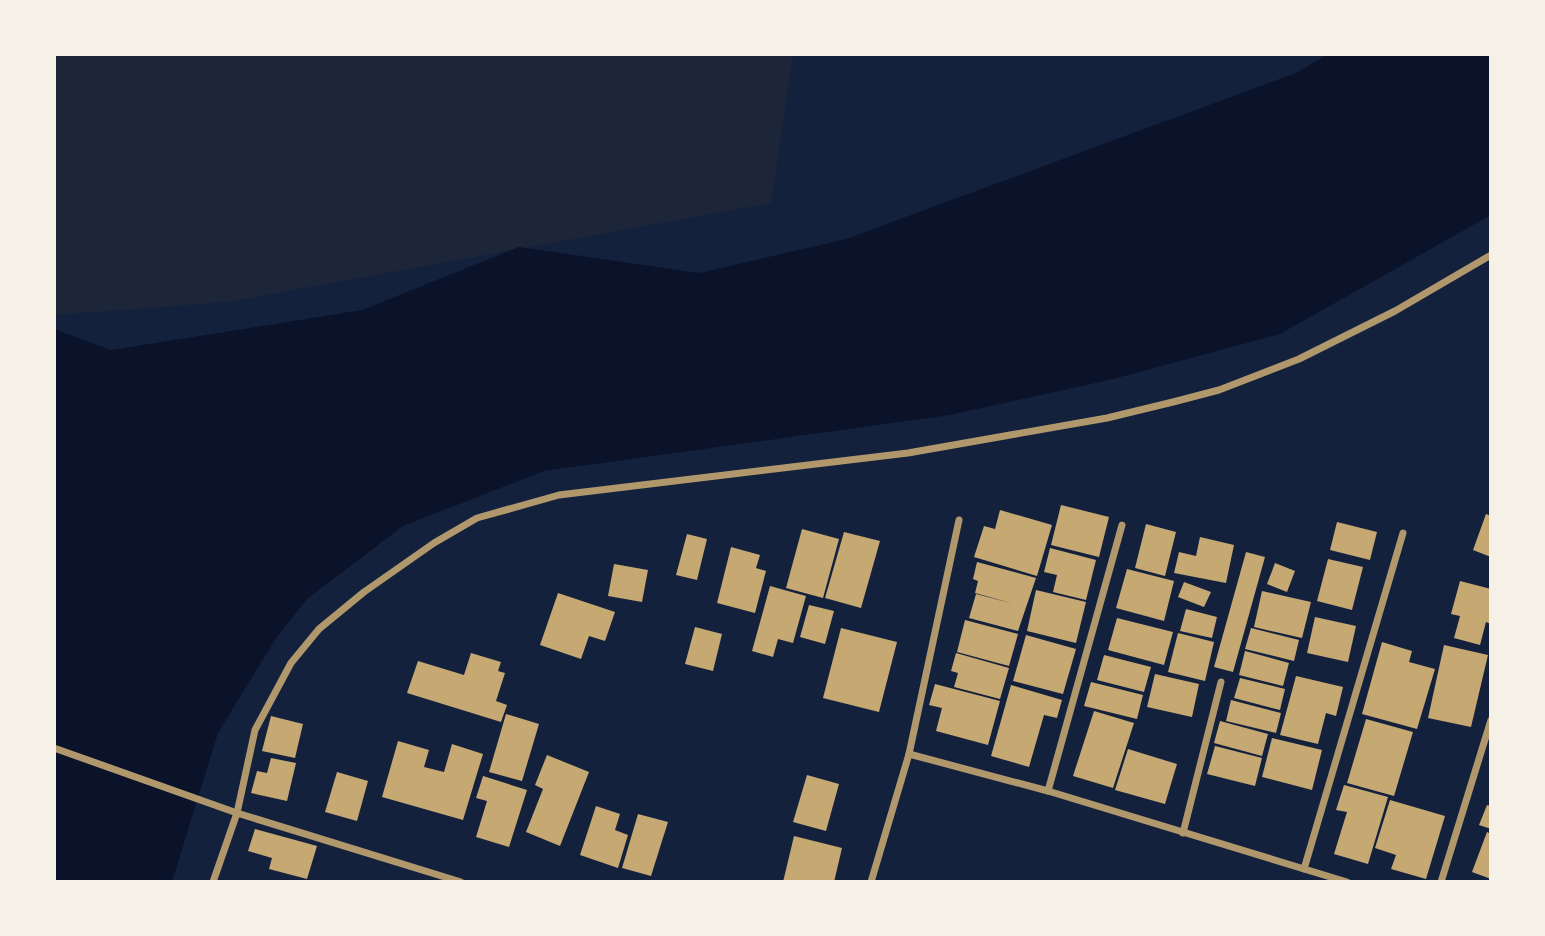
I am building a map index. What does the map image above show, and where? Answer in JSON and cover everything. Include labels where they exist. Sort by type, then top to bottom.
[{"type":"street","points":[[214,882],[237,813],[256,730],[291,663],[319,628],[424,550],[477,518],[559,495],[908,453],[1107,418],[1219,390],[1299,359],[1395,311],[1491,256]]},
{"type":"street","points":[[871,882],[909,754],[958,520]]},
{"type":"street","points":[[1048,791],[1122,525]]},
{"type":"street","points":[[1304,869],[1403,533]]},
{"type":"street","points":[[1183,833],[1221,681]]},
{"type":"street","points":[[1441,882],[1491,720]]},
{"type":"street","points":[[54,748],[237,813],[461,882]]},
{"type":"street","points":[[909,754],[1048,791],[1347,882]]},
{"type":"shaded area","points":[[54,54],[793,54],[771,203],[228,302],[54,315]]},
{"type":"shaded area","points":[[1328,54],[1491,54],[1491,215],[1280,334],[1113,379],[950,415],[544,471],[403,526],[307,599],[276,638],[218,733],[172,882],[54,882],[54,329],[111,350],[362,310],[519,247],[699,273],[846,239],[1296,73]]},
{"type":"building","points":[[1061,505],[1109,517],[1099,557],[1051,545]]},
{"type":"building","points":[[1000,510],[1052,525],[1037,576],[974,557],[984,526],[995,529]]},
{"type":"building","points":[[1486,514],[1491,516],[1491,557],[1473,550]]},
{"type":"building","points":[[1337,522],[1377,532],[1370,560],[1330,550]]},
{"type":"building","points":[[1146,524],[1176,532],[1165,576],[1135,568]]},
{"type":"building","points":[[802,529],[839,539],[823,598],[786,588]]},
{"type":"building","points":[[844,532],[880,541],[861,608],[825,598]]},
{"type":"building","points":[[687,534],[707,539],[697,580],[676,575]]},
{"type":"building","points":[[1200,537],[1234,545],[1226,583],[1174,573],[1179,552],[1196,556]]},
{"type":"building","points":[[731,547],[760,555],[756,568],[766,571],[755,613],[717,603]]},
{"type":"building","points":[[1050,548],[1096,560],[1086,600],[1053,592],[1057,575],[1044,572]]},
{"type":"building","points":[[1246,552],[1265,557],[1233,672],[1214,667]]},
{"type":"building","points":[[1328,559],[1363,567],[1352,610],[1317,601]]},
{"type":"building","points":[[977,562],[1036,578],[1018,631],[969,618],[976,594],[1014,604],[975,593],[978,581],[973,579]]},
{"type":"building","points":[[1275,563],[1295,571],[1287,592],[1267,584]]},
{"type":"building","points":[[614,564],[648,570],[642,602],[608,596]]},
{"type":"building","points":[[1127,569],[1174,581],[1164,621],[1116,608]]},
{"type":"building","points":[[1460,581],[1491,589],[1491,624],[1486,622],[1480,645],[1454,638],[1460,616],[1451,614]]},
{"type":"building","points":[[1184,582],[1211,592],[1204,607],[1178,597]]},
{"type":"building","points":[[770,586],[806,596],[793,643],[778,639],[773,657],[752,651]]},
{"type":"building","points":[[1036,590],[1086,602],[1076,643],[1027,631]]},
{"type":"building","points":[[1262,591],[1311,602],[1302,638],[1254,627]]},
{"type":"building","points":[[558,593],[615,612],[605,641],[589,636],[581,659],[540,645]]},
{"type":"building","points":[[809,605],[834,611],[825,644],[800,637]]},
{"type":"building","points":[[1186,609],[1217,617],[1212,638],[1180,631]]},
{"type":"building","points":[[1315,617],[1356,626],[1348,662],[1307,653]]},
{"type":"building","points":[[1117,618],[1173,632],[1164,665],[1108,650]]},
{"type":"building","points":[[965,620],[1018,634],[1009,666],[957,652]]},
{"type":"building","points":[[695,627],[722,634],[713,671],[685,664]]},
{"type":"building","points":[[841,628],[897,642],[879,712],[823,698]]},
{"type":"building","points":[[1251,628],[1299,640],[1294,661],[1245,649]]},
{"type":"building","points":[[1178,633],[1214,642],[1205,681],[1168,672]]},
{"type":"building","points":[[1026,635],[1076,649],[1063,694],[1013,681]]},
{"type":"building","points":[[1382,642],[1412,651],[1409,662],[1435,669],[1417,729],[1362,714]]},
{"type":"building","points":[[1444,645],[1488,655],[1471,727],[1428,718]]},
{"type":"building","points":[[1245,651],[1289,663],[1283,686],[1239,675]]},
{"type":"building","points":[[471,653],[501,662],[498,671],[505,673],[496,701],[507,705],[501,722],[407,693],[418,661],[464,675]]},
{"type":"building","points":[[956,653],[1009,668],[1000,699],[954,687],[958,673],[951,671]]},
{"type":"building","points":[[1104,655],[1151,667],[1144,692],[1097,680]]},
{"type":"building","points":[[1155,674],[1199,684],[1192,717],[1147,707]]},
{"type":"building","points":[[1296,676],[1343,687],[1336,716],[1326,713],[1318,744],[1280,735]]},
{"type":"building","points":[[1240,678],[1285,689],[1280,710],[1234,698]]},
{"type":"building","points":[[1091,682],[1143,695],[1137,719],[1084,706]]},
{"type":"building","points":[[935,684],[1000,701],[988,745],[936,731],[942,708],[929,705]]},
{"type":"building","points":[[1011,685],[1062,700],[1057,718],[1044,715],[1029,767],[991,756]]},
{"type":"building","points":[[1231,700],[1281,713],[1276,733],[1226,721]]},
{"type":"building","points":[[1094,711],[1134,723],[1113,788],[1073,776]]},
{"type":"building","points":[[506,714],[539,724],[522,781],[489,772]]},
{"type":"building","points":[[271,716],[303,724],[295,758],[262,751]]},
{"type":"building","points":[[1366,719],[1413,732],[1394,796],[1347,783]]},
{"type":"building","points":[[1220,721],[1268,734],[1262,756],[1214,743]]},
{"type":"building","points":[[1272,738],[1322,750],[1312,790],[1262,777]]},
{"type":"building","points":[[398,741],[429,750],[424,767],[444,772],[452,744],[483,754],[463,820],[382,797]]},
{"type":"building","points":[[1215,746],[1262,758],[1255,786],[1207,774]]},
{"type":"building","points":[[1128,749],[1177,764],[1165,804],[1115,790]]},
{"type":"building","points":[[547,755],[589,772],[560,846],[526,832],[543,789],[535,785]]},
{"type":"building","points":[[271,758],[296,763],[287,801],[251,793],[257,771],[267,773]]},
{"type":"building","points":[[337,772],[368,781],[357,821],[325,812]]},
{"type":"building","points":[[807,775],[839,784],[826,831],[793,822]]},
{"type":"building","points":[[483,776],[527,790],[509,847],[476,837],[487,801],[476,798]]},
{"type":"building","points":[[1344,785],[1388,797],[1368,864],[1334,854],[1347,812],[1336,810]]},
{"type":"building","points":[[1390,800],[1445,816],[1426,879],[1391,869],[1396,855],[1375,848]]},
{"type":"building","points":[[1487,805],[1491,806],[1491,829],[1479,825]]},
{"type":"building","points":[[596,806],[620,814],[615,830],[628,835],[618,868],[580,855]]},
{"type":"building","points":[[638,814],[668,822],[651,876],[622,868]]},
{"type":"building","points":[[255,829],[317,846],[307,879],[269,869],[272,858],[248,851]]},
{"type":"building","points":[[1487,832],[1491,834],[1491,879],[1472,872]]},
{"type":"building","points":[[794,836],[842,848],[834,882],[783,882]]}]
